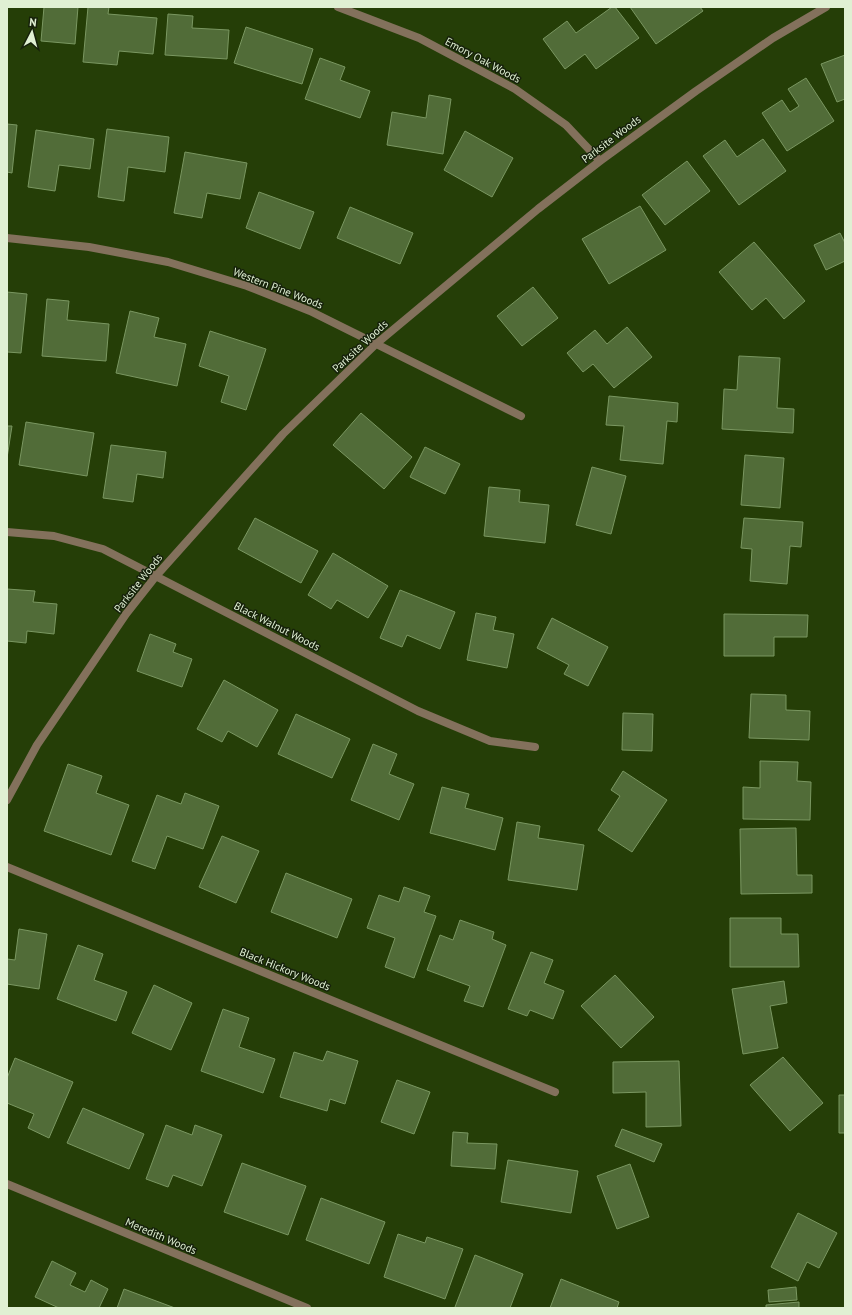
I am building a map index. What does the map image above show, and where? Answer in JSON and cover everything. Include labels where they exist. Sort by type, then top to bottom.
[{"type":"street","name":"Emory Oak Woods","points":[[338,7],[347,9],[419,38],[515,89],[566,125],[600,161]]},
{"type":"street","name":"Parksite Woods","points":[[7,800],[37,745],[126,614],[156,576],[283,434],[376,344],[538,209],[600,161],[722,73],[773,38],[826,7]]},
{"type":"street","name":"Western Pine Woods","points":[[7,238],[88,247],[168,262],[246,286],[310,311],[522,416]]},
{"type":"street","name":"Black Walnut Woods","points":[[7,532],[54,536],[104,549],[418,711],[490,742],[535,747]]},
{"type":"street","name":"Black Hickory Woods","points":[[7,867],[555,1092]]},
{"type":"street","name":"Meredith Woods","points":[[7,1184],[307,1308]]},
{"type":"building","points":[[44,7],[78,7],[75,44],[41,41]]},
{"type":"building","points":[[88,7],[109,7],[108,14],[157,18],[153,54],[119,51],[117,65],[83,62]]},
{"type":"building","points":[[612,7],[615,7],[639,38],[596,69],[585,54],[565,69],[543,39],[567,21],[576,33]]},
{"type":"building","points":[[630,7],[700,7],[703,11],[656,44]]},
{"type":"building","points":[[168,14],[193,16],[192,28],[229,30],[227,59],[165,55]]},
{"type":"building","points":[[246,27],[313,49],[302,84],[234,63]]},
{"type":"building","points":[[845,55],[845,99],[837,102],[821,64]]},
{"type":"building","points":[[320,58],[345,67],[340,80],[370,91],[360,118],[305,99]]},
{"type":"building","points":[[806,78],[834,121],[787,151],[762,113],[782,100],[790,112],[799,106],[788,89]]},
{"type":"building","points":[[429,95],[451,99],[443,154],[387,145],[392,112],[426,118]]},
{"type":"building","points":[[7,124],[17,125],[12,173],[7,172]]},
{"type":"building","points":[[107,129],[169,137],[165,172],[128,167],[124,201],[98,197]]},
{"type":"building","points":[[36,130],[94,139],[90,169],[59,165],[55,191],[28,187]]},
{"type":"building","points":[[465,131],[513,158],[492,197],[444,170]]},
{"type":"building","points":[[763,139],[786,171],[739,205],[703,156],[725,140],[737,157]]},
{"type":"building","points":[[185,152],[247,163],[240,199],[207,193],[202,218],[174,213]]},
{"type":"building","points":[[687,161],[710,191],[665,225],[642,195]]},
{"type":"building","points":[[259,192],[314,212],[300,249],[246,228]]},
{"type":"building","points":[[640,206],[666,250],[609,284],[582,239]]},
{"type":"building","points":[[350,207],[413,233],[400,264],[337,238]]},
{"type":"building","points":[[840,233],[845,243],[845,261],[826,270],[814,245]]},
{"type":"building","points":[[754,242],[805,301],[784,319],[766,298],[752,310],[719,272]]},
{"type":"building","points":[[533,287],[558,318],[522,346],[497,316]]},
{"type":"building","points":[[7,292],[27,294],[21,353],[7,352]]},
{"type":"building","points":[[47,299],[69,301],[67,320],[109,324],[106,361],[42,356]]},
{"type":"building","points":[[130,311],[159,318],[154,337],[186,344],[177,386],[116,373]]},
{"type":"building","points":[[627,327],[652,357],[614,388],[593,364],[583,372],[567,353],[595,330],[607,344]]},
{"type":"building","points":[[210,331],[266,349],[246,410],[221,402],[229,376],[199,366]]},
{"type":"building","points":[[739,356],[780,358],[777,408],[794,409],[793,433],[722,429],[724,389],[737,390]]},
{"type":"building","points":[[609,396],[678,403],[677,422],[667,421],[663,464],[620,460],[624,426],[606,425]]},
{"type":"building","points":[[361,413],[412,457],[384,489],[333,445]]},
{"type":"building","points":[[26,422],[94,433],[87,476],[19,465]]},
{"type":"building","points":[[7,426],[12,426],[7,458]]},
{"type":"building","points":[[111,445],[166,452],[163,478],[137,474],[133,502],[103,498]]},
{"type":"building","points":[[425,447],[460,464],[445,494],[410,477]]},
{"type":"building","points":[[745,455],[784,458],[780,508],[741,505]]},
{"type":"building","points":[[592,467],[626,476],[611,534],[576,525]]},
{"type":"building","points":[[489,487],[520,490],[519,502],[549,505],[545,543],[484,536]]},
{"type":"building","points":[[255,518],[318,551],[301,583],[238,549]]},
{"type":"building","points":[[744,518],[803,522],[801,547],[790,546],[787,584],[750,581],[752,549],[741,548]]},
{"type":"building","points":[[333,553],[388,586],[368,618],[337,600],[331,609],[308,595]]},
{"type":"building","points":[[7,589],[35,591],[33,602],[57,604],[54,634],[27,631],[26,643],[7,641]]},
{"type":"building","points":[[400,590],[455,612],[440,649],[407,635],[402,647],[380,638]]},
{"type":"building","points":[[476,613],[496,617],[493,630],[514,634],[507,668],[467,660]]},
{"type":"building","points":[[724,614],[808,615],[807,637],[774,637],[774,656],[724,656]]},
{"type":"building","points":[[552,618],[608,647],[588,686],[564,674],[569,665],[537,648]]},
{"type":"building","points":[[150,634],[176,644],[173,652],[192,659],[182,687],[137,671]]},
{"type":"building","points":[[224,680],[278,710],[257,747],[228,731],[222,742],[197,729]]},
{"type":"building","points":[[751,694],[786,695],[786,710],[810,711],[809,740],[749,738]]},
{"type":"building","points":[[623,713],[653,714],[652,751],[622,750]]},
{"type":"building","points":[[296,714],[350,739],[332,778],[278,754]]},
{"type":"building","points":[[373,744],[397,754],[389,774],[414,784],[399,820],[351,800]]},
{"type":"building","points":[[760,761],[798,762],[797,781],[811,782],[810,820],[743,819],[743,787],[760,788]]},
{"type":"building","points":[[68,764],[102,776],[96,793],[129,805],[111,855],[44,831]]},
{"type":"building","points":[[623,771],[667,800],[632,852],[598,830],[620,796],[611,790]]},
{"type":"building","points":[[442,787],[469,794],[465,808],[503,818],[495,850],[430,833]]},
{"type":"building","points":[[185,793],[219,806],[203,849],[167,836],[155,869],[132,861],[157,795],[181,804]]},
{"type":"building","points":[[517,822],[540,826],[538,838],[584,845],[577,890],[508,880]]},
{"type":"building","points":[[796,828],[797,875],[812,875],[812,893],[741,894],[740,829]]},
{"type":"building","points":[[222,836],[259,851],[236,903],[199,887]]},
{"type":"building","points":[[286,873],[352,899],[337,938],[271,912]]},
{"type":"building","points":[[404,887],[430,896],[424,912],[436,916],[414,978],[385,967],[395,938],[367,928],[379,895],[399,902]]},
{"type":"building","points":[[730,918],[781,918],[781,934],[798,934],[799,967],[730,967]]},
{"type":"building","points":[[460,920],[494,932],[492,939],[506,945],[483,1007],[464,1001],[470,986],[427,970],[440,935],[453,940]]},
{"type":"building","points":[[19,929],[47,934],[39,989],[7,984],[7,959],[15,960]]},
{"type":"building","points":[[78,945],[103,954],[94,980],[127,992],[116,1021],[57,999]]},
{"type":"building","points":[[531,952],[553,960],[544,983],[564,991],[553,1019],[530,1010],[527,1016],[508,1009]]},
{"type":"building","points":[[615,975],[654,1017],[621,1048],[581,1006]]},
{"type":"building","points":[[784,981],[787,1003],[770,1006],[778,1048],[743,1054],[732,989]]},
{"type":"building","points":[[154,985],[192,1003],[171,1050],[132,1033]]},
{"type":"building","points":[[223,1009],[249,1018],[239,1047],[275,1059],[263,1093],[201,1071]]},
{"type":"building","points":[[327,1051],[358,1061],[345,1104],[330,1099],[327,1111],[280,1097],[294,1052],[323,1061]]},
{"type":"building","points":[[783,1057],[823,1103],[790,1131],[750,1085]]},
{"type":"building","points":[[15,1058],[73,1082],[49,1138],[28,1128],[34,1114],[7,1103],[7,1078]]},
{"type":"building","points":[[679,1061],[681,1126],[646,1127],[646,1092],[613,1093],[613,1062]]},
{"type":"building","points":[[397,1080],[430,1092],[414,1134],[381,1122]]},
{"type":"building","points":[[839,1095],[845,1095],[845,1133],[839,1133]]},
{"type":"building","points":[[83,1108],[144,1134],[129,1169],[67,1143]]},
{"type":"building","points":[[166,1125],[192,1135],[195,1125],[222,1135],[202,1186],[173,1175],[168,1187],[146,1179]]},
{"type":"building","points":[[622,1129],[662,1144],[654,1162],[615,1146]]},
{"type":"building","points":[[453,1132],[468,1133],[467,1143],[497,1144],[495,1169],[451,1166]]},
{"type":"building","points":[[508,1160],[578,1171],[571,1213],[501,1202]]},
{"type":"building","points":[[242,1163],[306,1186],[288,1235],[224,1212]]},
{"type":"building","points":[[630,1164],[649,1217],[617,1229],[597,1176]]},
{"type":"building","points":[[321,1198],[385,1222],[369,1264],[306,1240]]},
{"type":"building","points":[[798,1213],[837,1233],[819,1268],[807,1262],[798,1281],[771,1267]]},
{"type":"building","points":[[398,1234],[425,1243],[427,1237],[463,1249],[445,1299],[384,1277]]},
{"type":"building","points":[[475,1255],[523,1274],[510,1308],[455,1307]]},
{"type":"building","points":[[52,1261],[76,1273],[70,1285],[85,1292],[91,1280],[108,1289],[99,1308],[59,1308],[35,1297]]},
{"type":"building","points":[[561,1279],[619,1302],[617,1308],[550,1308]]},
{"type":"building","points":[[796,1287],[797,1300],[769,1302],[768,1290]]},
{"type":"building","points":[[124,1289],[175,1308],[117,1308]]},
{"type":"building","points":[[799,1302],[799,1308],[766,1308],[766,1305]]}]
